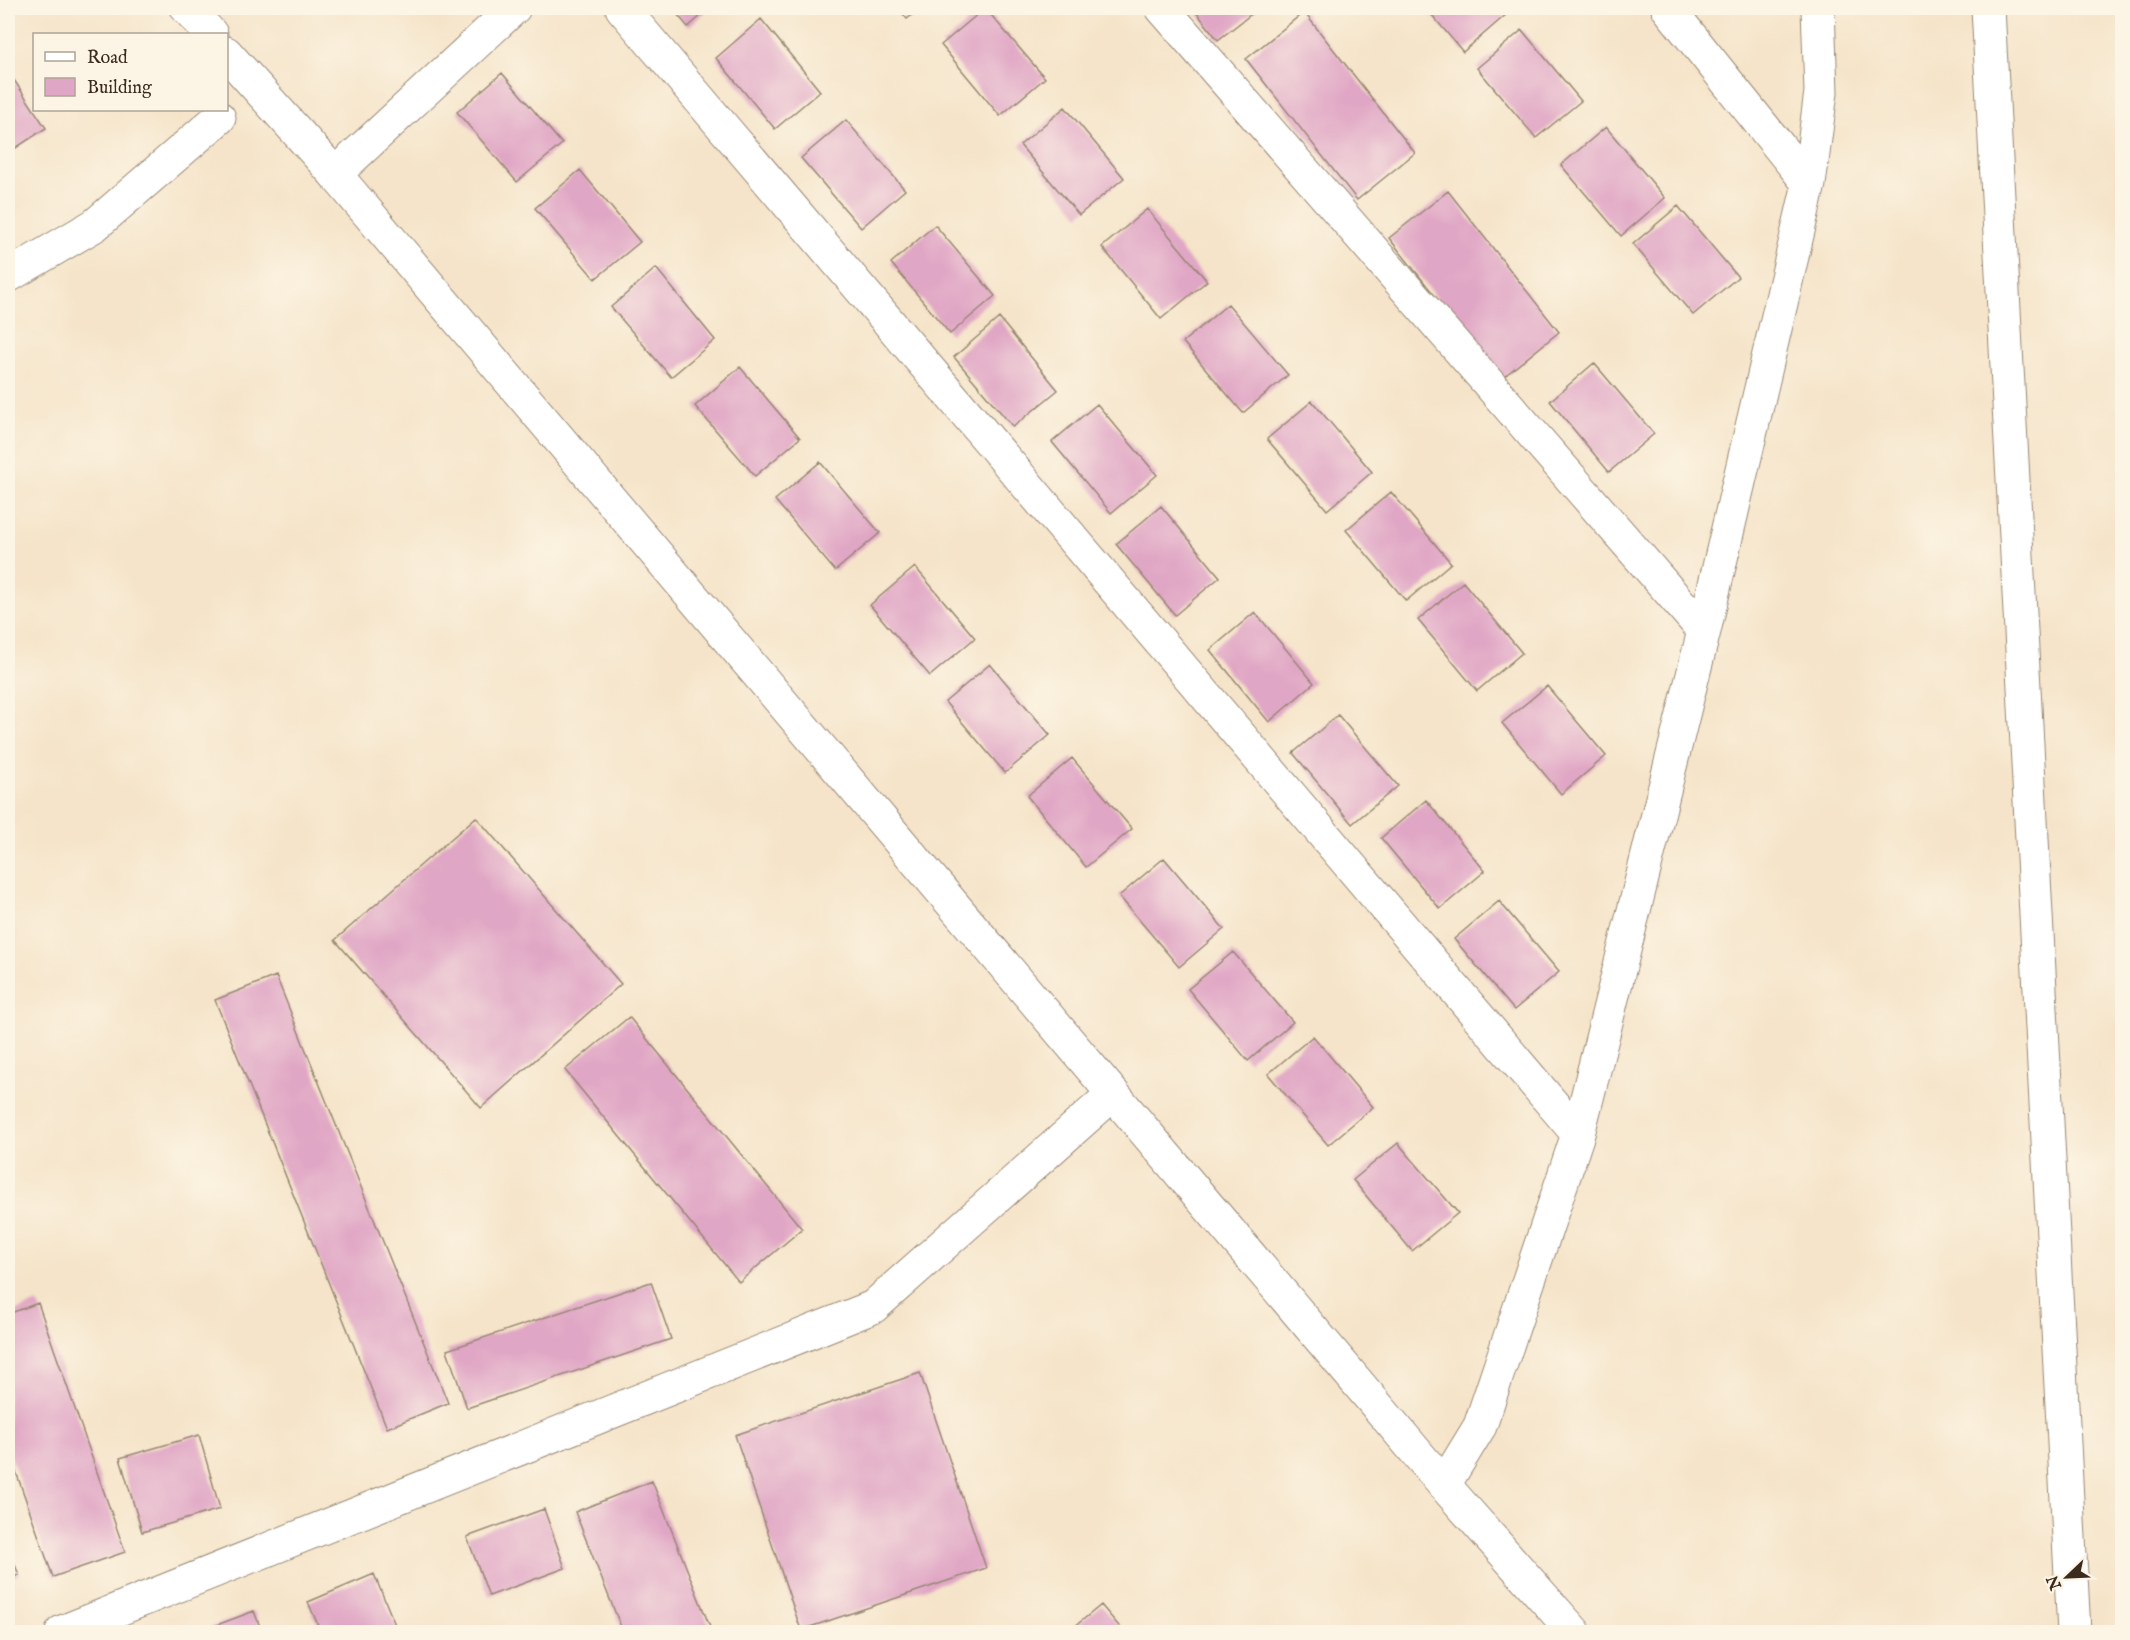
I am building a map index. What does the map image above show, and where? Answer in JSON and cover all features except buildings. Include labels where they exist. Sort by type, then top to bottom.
[{"type":"street","points":[[187,8],[210,33]]},
{"type":"street","points":[[335,174],[514,8]]},
{"type":"street","points":[[622,8],[1578,1134]]},
{"type":"street","points":[[1162,8],[1704,631]]},
{"type":"street","points":[[1668,8],[1809,184]]},
{"type":"street","points":[[1444,1485],[1479,1426],[1578,1134],[1704,631],[1809,184],[1821,92],[1818,8]]},
{"type":"street","points":[[1988,8],[2074,1632]]},
{"type":"street","points":[[228,54],[335,174],[1444,1485],[1574,1632]]},
{"type":"street","points":[[8,276],[95,225],[219,118]]},
{"type":"street","points":[[62,1632],[873,1307],[1113,1094]]}]
